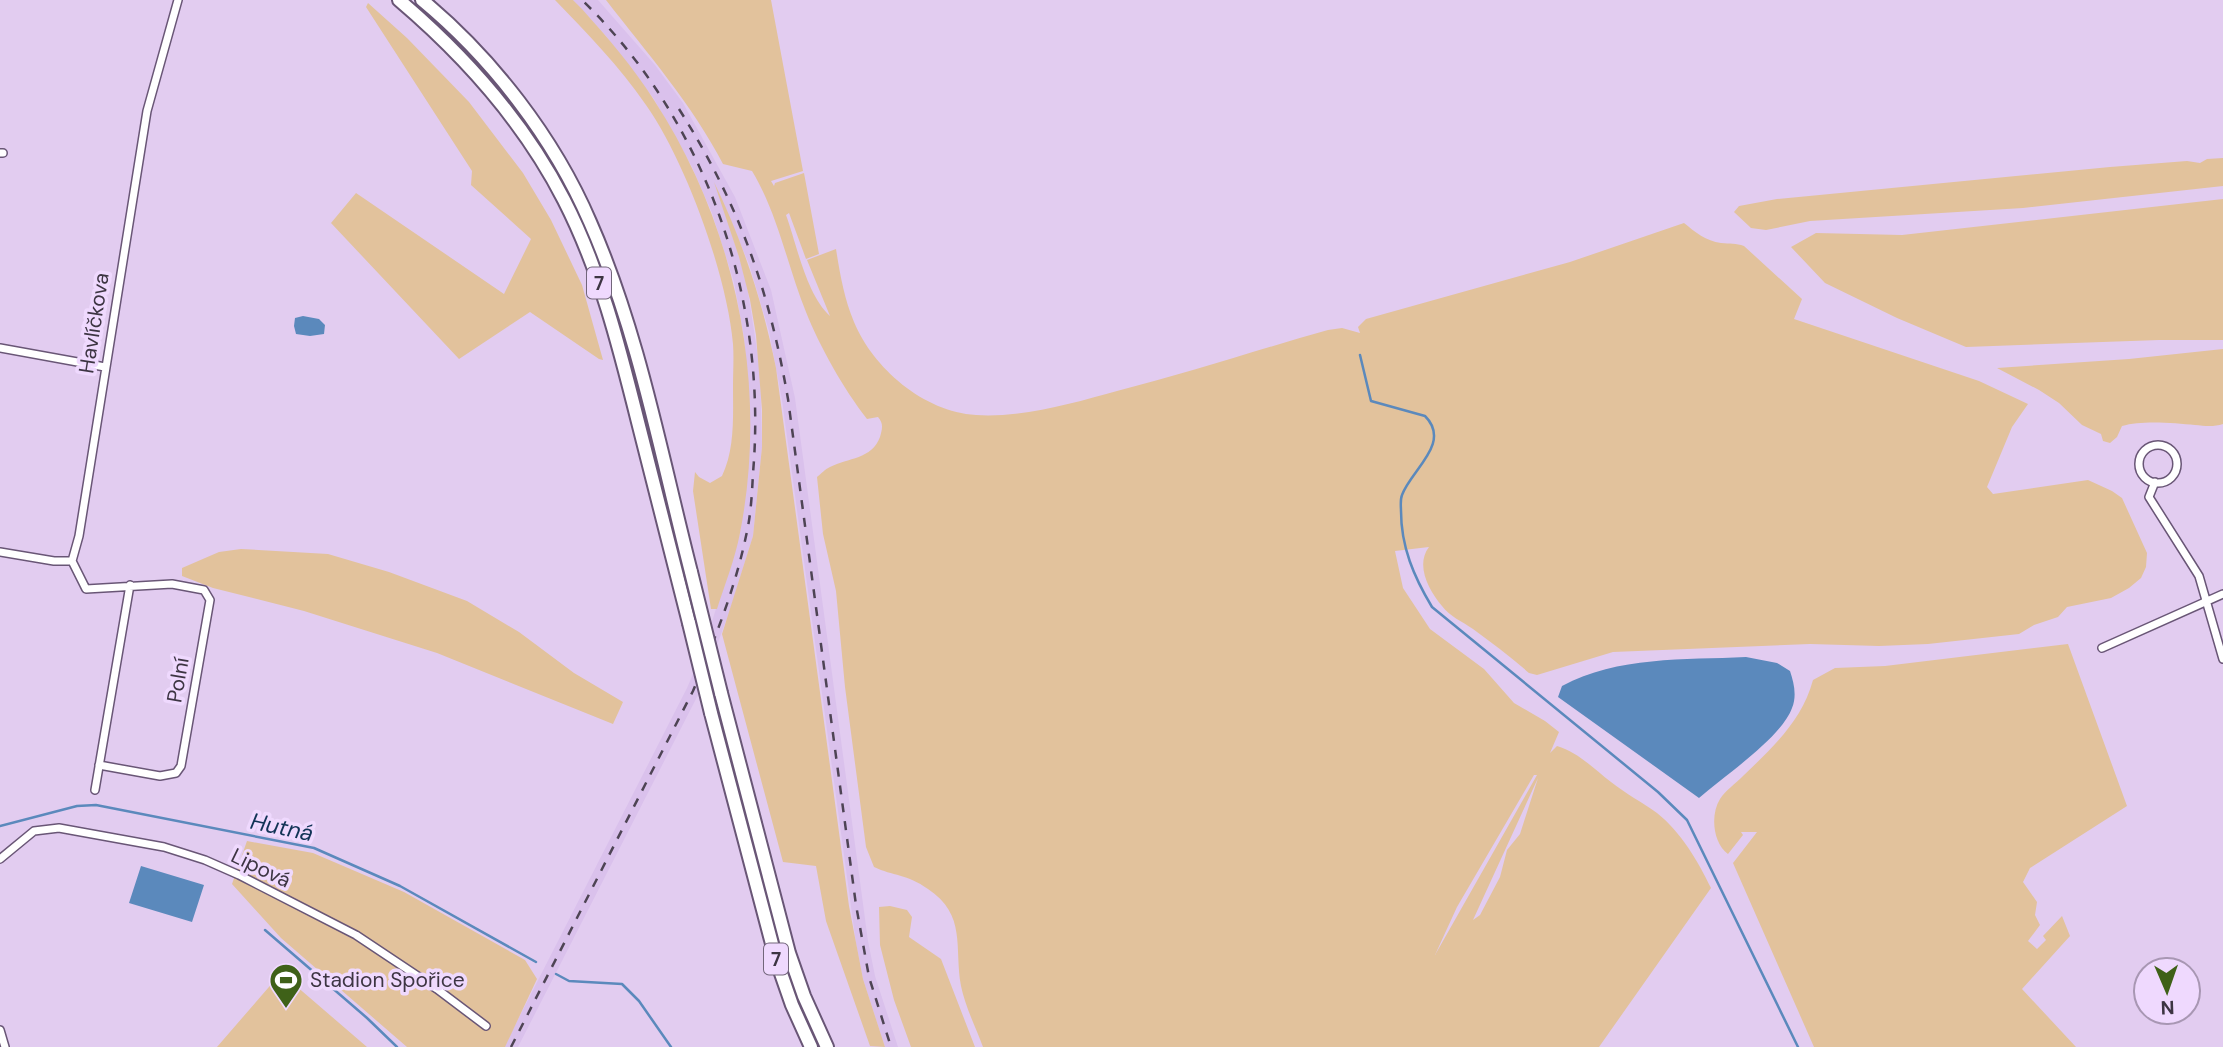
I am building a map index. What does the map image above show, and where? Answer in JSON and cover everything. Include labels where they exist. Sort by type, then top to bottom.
[{"type":"highway","name":"7","points":[[399,0],[461,56],[513,119],[538,154],[576,226],[594,269],[618,344],[776,960],[811,1047]]},
{"type":"highway","name":"7","points":[[422,0],[471,46],[525,110],[550,148],[589,219],[603,252],[632,341],[789,953],[804,996],[827,1047]]},
{"type":"street","name":"Havlíčkova","points":[[72,561],[79,537],[147,111],[178,0]]},
{"type":"street","points":[[0,348],[105,367]]},
{"type":"street","points":[[2150,446],[2165,446],[2176,455],[2176,470],[2167,481],[2155,482],[2141,472],[2140,457],[2150,446]]},
{"type":"street","points":[[2155,482],[2149,497],[2199,576],[2223,659]]},
{"type":"street","points":[[0,552],[54,561],[72,561]]},
{"type":"street","name":"Polní","points":[[72,561],[86,589],[180,584],[197,587],[208,594],[210,600],[181,766],[176,773],[160,776],[99,765]]},
{"type":"street","points":[[95,790],[130,585]]},
{"type":"street","points":[[2102,649],[2223,594]]},
{"type":"street","name":"Lipová","points":[[0,859],[34,831],[59,828],[164,847],[205,860],[356,935],[437,989],[486,1026]]},
{"type":"street","points":[[0,1030],[5,1047]]},
{"type":"shaded area","points":[[555,0],[573,0],[611,42],[646,88],[682,149],[706,200],[725,253],[739,308],[747,364],[750,421],[748,477],[740,533],[717,609],[711,609],[693,491],[695,472],[710,483],[722,476],[731,444],[733,344],[722,286],[690,187],[661,129],[625,77]]},
{"type":"shaded area","points":[[573,0],[598,0],[655,65],[683,103],[735,197],[771,290],[795,398],[868,941],[875,976],[898,1047],[885,1047],[863,979],[856,943],[782,400],[769,331],[749,264],[718,191],[746,279],[760,370],[762,447],[753,536],[729,613],[699,693],[518,1047],[504,1047],[687,688],[702,653],[740,533],[749,446],[750,411],[744,337],[734,282],[712,213],[692,167],[654,99],[606,36]]},
{"type":"shaded area","points":[[606,0],[771,0],[803,171],[771,181],[774,186],[775,183],[804,173],[819,254],[806,259],[789,213],[786,215],[808,282],[830,316],[807,260],[836,249],[854,322],[874,356],[903,385],[938,406],[976,415],[1029,412],[1144,384],[1328,330],[1342,328],[1360,333],[1358,327],[1366,319],[1570,262],[1684,223],[1710,240],[1744,246],[1802,299],[1794,319],[1979,381],[2028,404],[2012,427],[1987,487],[1993,494],[2088,480],[2112,491],[2122,498],[2147,553],[2146,567],[2141,578],[2111,598],[2067,607],[2058,617],[2034,625],[2019,634],[1928,644],[1810,644],[1613,652],[1537,675],[1529,673],[1445,610],[1425,578],[1423,562],[1429,547],[1395,551],[1403,588],[1430,629],[1484,669],[1514,703],[1559,732],[1550,753],[1557,746],[1572,752],[1666,821],[1688,848],[1711,888],[1599,1047],[983,1047],[961,986],[956,933],[949,910],[940,899],[920,884],[874,867],[866,847],[845,687],[836,591],[823,534],[817,477],[828,468],[871,450],[880,437],[881,422],[878,417],[867,419],[825,353],[799,294],[776,222],[752,171],[723,164],[683,100]],"holes":[[[1534,775],[1537,775],[1435,955],[1457,907]],[[1538,778],[1520,834],[1507,850],[1500,877],[1480,915],[1473,920]]]},
{"type":"shaded area","points":[[368,3],[407,38],[469,102],[523,173],[551,220],[582,285],[603,360],[530,312],[459,359],[331,223],[356,193],[504,294],[531,239],[471,185],[472,171],[366,7]]},
{"type":"shaded area","points":[[2223,158],[2223,186],[2023,208],[1810,221],[1766,230],[1751,228],[1734,212],[1739,206],[1777,199],[2110,167],[2187,161],[2200,163],[2207,159]]},
{"type":"shaded area","points":[[714,182],[751,273],[776,368],[849,906],[863,979],[885,1047],[870,1046],[826,921],[816,866],[783,862],[722,634],[753,536],[762,447],[762,410],[756,335],[750,300]]},
{"type":"shaded area","points":[[2223,199],[2223,340],[1966,347],[1897,318],[1825,283],[1791,247],[1816,233],[1902,235]]},
{"type":"shaded area","points":[[2223,349],[2223,424],[2130,424],[2122,426],[2117,437],[2110,443],[2103,441],[2101,434],[2082,425],[2059,403],[1997,368],[2129,359]]},
{"type":"shaded area","points":[[241,549],[328,554],[389,572],[467,601],[519,632],[574,673],[623,702],[613,724],[437,653],[304,611],[213,588],[182,576],[182,568],[219,552]]},
{"type":"shaded area","points":[[2068,644],[2127,806],[2030,868],[2023,882],[2037,902],[2035,915],[2040,925],[2028,941],[2037,949],[2046,940],[2043,936],[2062,916],[2070,936],[2022,989],[2076,1047],[1814,1047],[1733,863],[1757,832],[1741,832],[1743,835],[1728,854],[1716,836],[1714,821],[1720,799],[1785,733],[1802,708],[1813,680],[1835,668],[1885,666]]},
{"type":"shaded area","points":[[247,841],[313,853],[404,892],[525,960],[537,979],[505,1047],[407,1047],[281,938],[232,884]]},
{"type":"shaded area","points":[[890,906],[907,910],[912,917],[909,937],[941,959],[975,1047],[911,1047],[894,1000],[880,945],[879,907]]},
{"type":"shaded area","name":"Stadion Spořice","points":[[281,973],[367,1047],[217,1047]]},
{"type":"water","points":[[303,316],[319,319],[325,325],[324,334],[296,334],[295,318]]},
{"type":"water","points":[[1746,657],[1777,663],[1790,671],[1794,690],[1792,708],[1765,744],[1699,798],[1558,697],[1562,686],[1583,676],[1628,664]]},
{"type":"water","points":[[141,866],[204,885],[192,922],[129,903]]},
{"type":"waterway","points":[[1360,355],[1371,401],[1425,416],[1432,426],[1432,446],[1402,495],[1401,503],[1406,549],[1414,573],[1432,607],[1658,792],[1687,820],[1798,1047]]},
{"type":"waterway","name":"Hutná","points":[[0,826],[77,806],[96,805],[314,848],[400,886],[536,962]]},
{"type":"waterway","points":[[265,930],[397,1047]]},
{"type":"waterway","name":"Hutná","points":[[556,974],[569,981],[622,984],[639,1001],[671,1047]]},
{"type":"railway","points":[[511,1047],[693,691],[736,576],[748,528],[752,496],[755,408],[750,344],[738,280],[720,217],[695,157],[664,101],[626,48],[582,0]]},
{"type":"railway","points":[[679,109],[719,179],[749,248],[780,359],[788,399],[856,905],[869,977],[891,1047]]},
{"type":"place","name":"Stadion Spořice","points":[[286,1010]]}]
